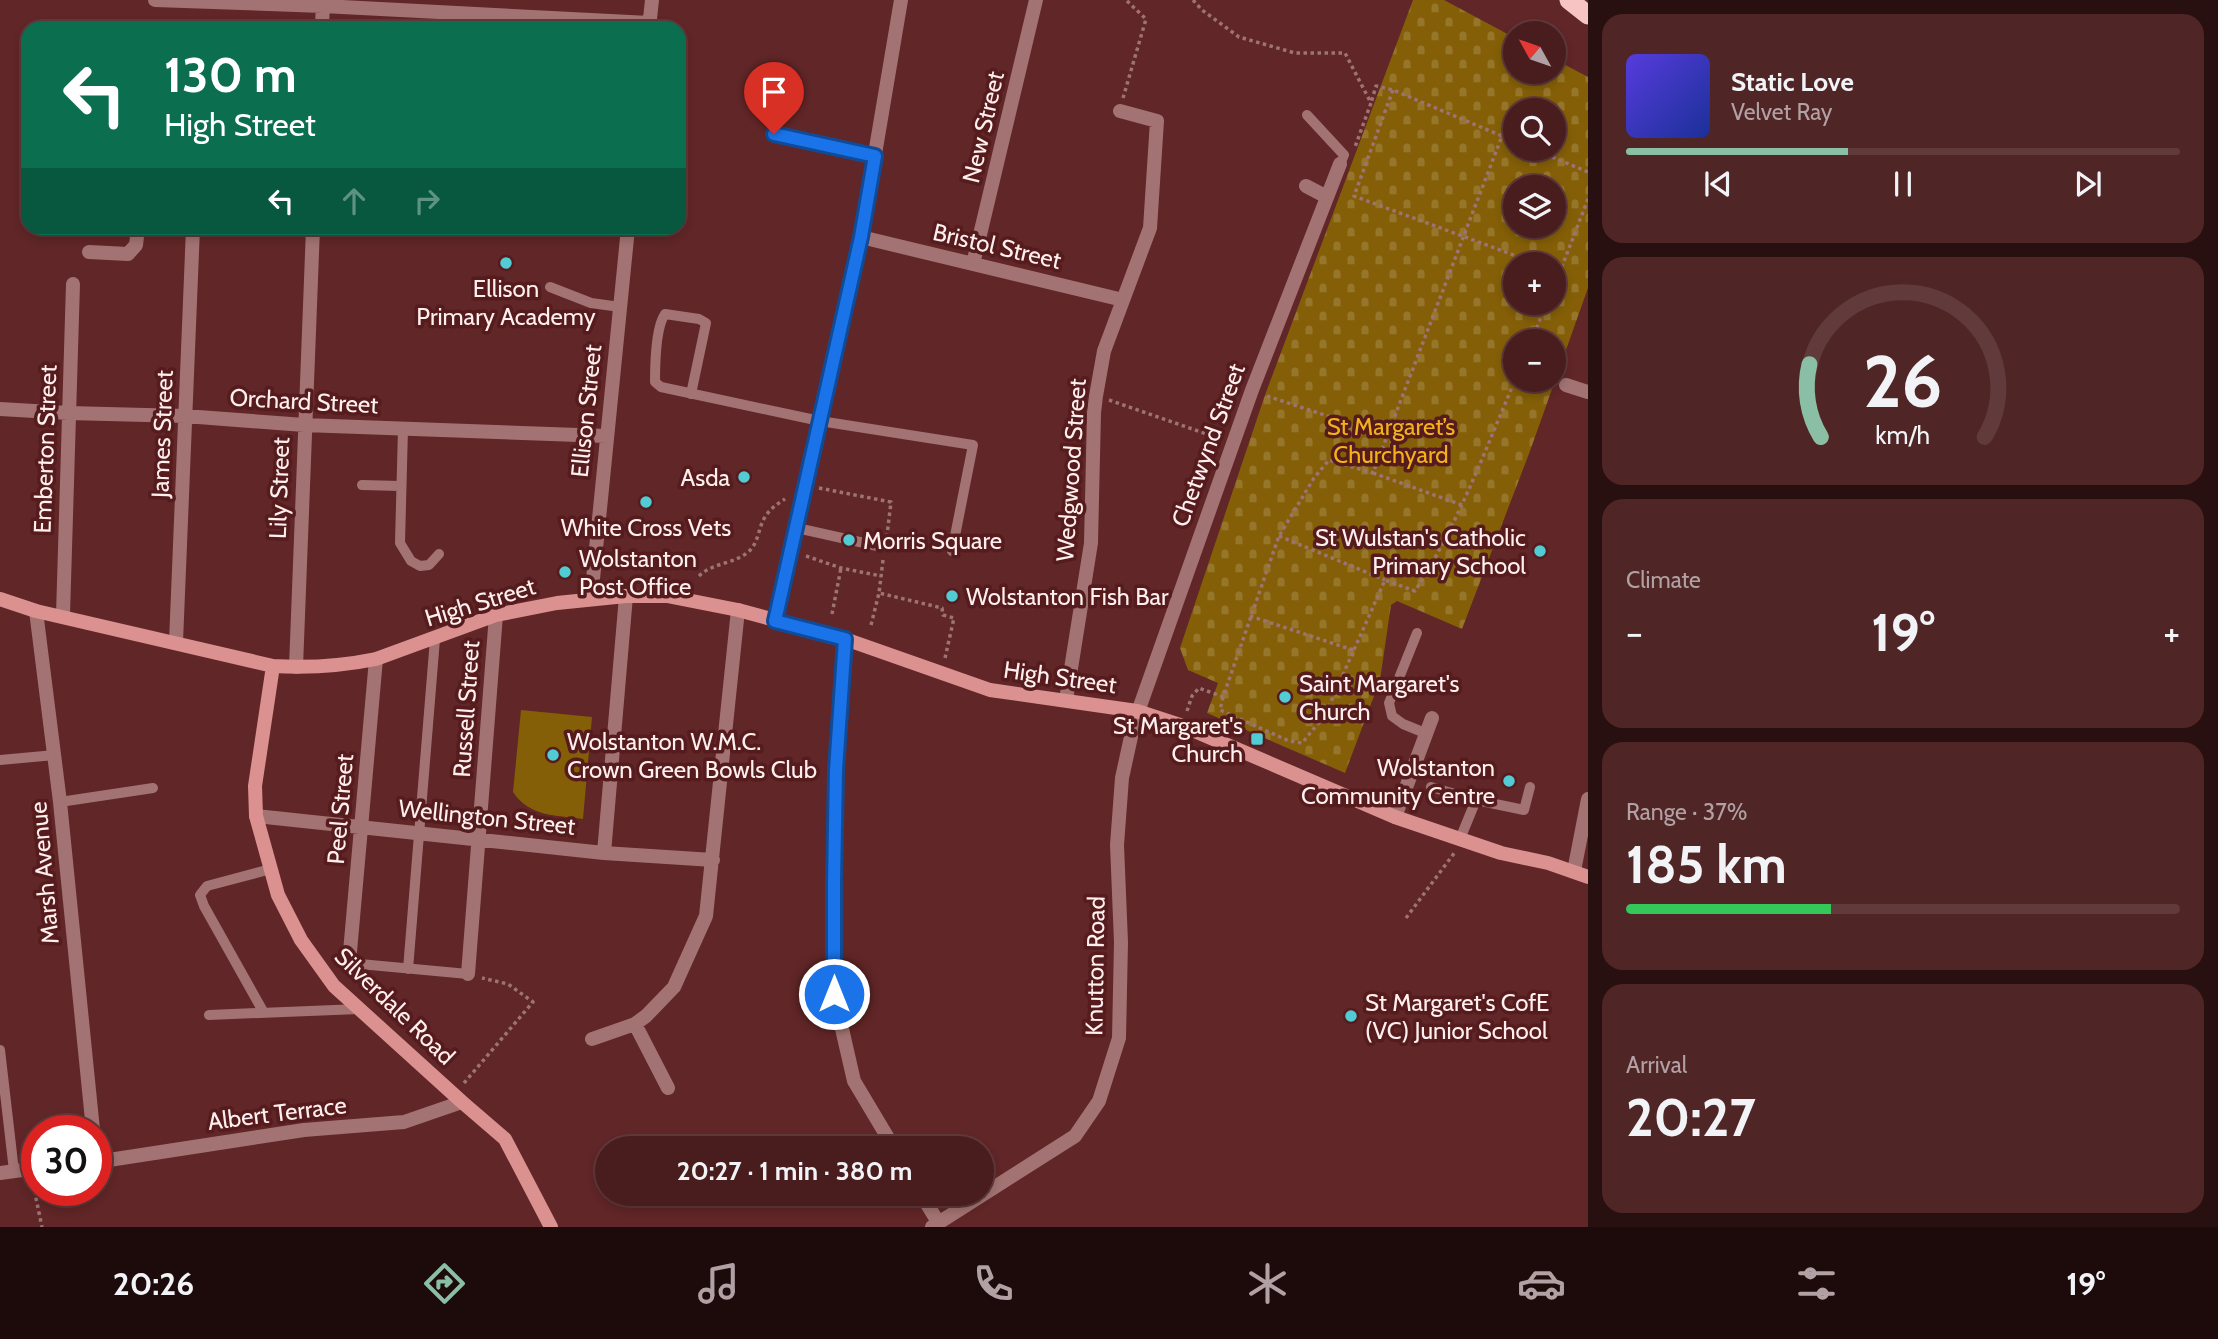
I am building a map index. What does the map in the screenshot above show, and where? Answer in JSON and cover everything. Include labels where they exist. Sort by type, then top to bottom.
[{"type":"highway","points":[[1569,0],[1588,15]]},
{"type":"main road","name":"High Street","points":[[0,599],[36,611],[63,615],[273,666],[296,667],[376,659],[496,615],[557,603],[626,596],[667,596],[738,610],[845,639],[990,690],[1137,711],[1183,726],[1395,817],[1501,853],[1548,863],[1581,874]]},
{"type":"main road","name":"Silverdale Road","points":[[273,666],[256,786],[256,816],[278,895],[300,940],[334,986],[505,1139],[551,1227]]},
{"type":"street","points":[[155,0],[323,3],[590,21]]},
{"type":"street","points":[[649,21],[652,0]]},
{"type":"street","points":[[775,621],[861,237],[901,0]]},
{"type":"street","name":"New Street","points":[[974,264],[1036,0]]},
{"type":"street","points":[[322,21],[323,3]]},
{"type":"street","name":"Wedgwood Street","points":[[1066,700],[1091,543],[1094,413],[1104,351],[1150,228],[1157,121],[1120,111]]},
{"type":"street","points":[[774,134],[875,156]]},
{"type":"street","name":"Chetwynd Street","points":[[1137,711],[1252,390],[1340,164]]},
{"type":"street","points":[[1306,186],[1327,197]]},
{"type":"street","points":[[89,253],[128,254],[136,245],[137,235]]},
{"type":"street","name":"James Street","points":[[176,642],[193,235]]},
{"type":"street","name":"Lily Street","points":[[296,667],[313,235]]},
{"type":"street","name":"Ellison Street","points":[[591,599],[627,235]]},
{"type":"street","name":"Bristol Street","points":[[861,237],[1123,300]]},
{"type":"street","name":"Emberton Street","points":[[63,615],[73,284]]},
{"type":"street","points":[[1566,385],[1588,392]]},
{"type":"street","name":"Orchard Street","points":[[0,409],[185,416],[304,425],[606,436]]},
{"type":"street","points":[[604,853],[626,596]]},
{"type":"street","points":[[592,1039],[635,1024],[674,987],[706,916],[738,610]]},
{"type":"street","name":"Marsh Avenue","points":[[36,611],[55,755],[91,1115]]},
{"type":"street","name":"Russell Street","points":[[468,974],[496,615]]},
{"type":"street","points":[[845,639],[836,770],[834,994],[854,1080],[887,1136]]},
{"type":"street","name":"Peel Street","points":[[349,963],[376,659]]},
{"type":"street","name":"Knutton Road","points":[[935,1225],[1075,1136],[1099,1101],[1119,1038],[1121,942],[1117,845],[1122,778],[1137,711]]},
{"type":"street","points":[[1395,817],[1432,718]]},
{"type":"street","points":[[1581,874],[1588,799]]},
{"type":"street","name":"Wellington Street","points":[[256,816],[604,853],[713,860]]},
{"type":"street","points":[[635,1024],[668,1088]]},
{"type":"street","name":"Albert Terrace","points":[[112,1158],[304,1130],[404,1122],[458,1099]]},
{"type":"street","points":[[926,1206],[935,1225]]},
{"type":"lane","points":[[1307,115],[1344,155],[1340,164]]},
{"type":"lane","points":[[550,287],[591,303],[620,307]]},
{"type":"lane","points":[[691,394],[706,323],[699,319],[664,314],[660,322],[655,382],[661,387],[691,394],[820,421],[974,445],[952,551]]},
{"type":"lane","points":[[403,429],[400,542],[411,561],[420,566],[429,565],[439,554]]},
{"type":"lane","points":[[362,485],[400,486]]},
{"type":"lane","points":[[797,528],[884,546]]},
{"type":"lane","points":[[1417,633],[1389,703],[1392,716],[1425,733]]},
{"type":"lane","points":[[408,969],[435,639]]},
{"type":"lane","points":[[0,760],[55,755]]},
{"type":"lane","points":[[1431,787],[1524,810],[1530,787]]},
{"type":"lane","points":[[60,802],[153,788]]},
{"type":"lane","points":[[1462,840],[1476,800]]},
{"type":"lane","points":[[264,1013],[200,895],[206,886],[271,869]]},
{"type":"lane","points":[[349,963],[468,974]]},
{"type":"lane","points":[[209,1015],[359,1009]]},
{"type":"lane","points":[[0,1050],[7,1172]]},
{"type":"path","points":[[1120,111],[1146,19],[1126,0]]},
{"type":"path","points":[[1193,0],[1239,37],[1295,53],[1345,53],[1371,103]]},
{"type":"path","points":[[1340,164],[1350,161],[1376,86],[1394,90],[1502,136],[1373,473]]},
{"type":"path","points":[[1394,90],[1354,196],[1505,252]]},
{"type":"path","points":[[1561,161],[1588,172]]},
{"type":"path","points":[[1566,256],[1588,199]]},
{"type":"path","points":[[1252,390],[1388,436]]},
{"type":"path","points":[[1279,536],[1415,590],[1436,558],[1462,505],[1510,392]]},
{"type":"path","points":[[1097,396],[1233,443]]},
{"type":"path","points":[[1385,579],[1325,715],[1302,743],[1289,741],[1220,710],[1279,536],[1328,460],[1462,505]]},
{"type":"path","points":[[819,488],[891,502],[879,593],[871,625]]},
{"type":"path","points":[[699,576],[706,570],[748,553],[755,544],[764,519],[773,507],[787,498]]},
{"type":"path","points":[[804,556],[841,568],[881,576]]},
{"type":"path","points":[[832,614],[841,568]]},
{"type":"path","points":[[879,593],[942,608],[943,615],[954,618],[945,660]]},
{"type":"path","points":[[1250,616],[1353,650]]},
{"type":"path","points":[[1183,726],[1192,696],[1199,688],[1223,697]]},
{"type":"path","points":[[1406,918],[1462,840]]},
{"type":"path","points":[[458,1099],[533,1002],[508,984],[468,974]]},
{"type":"path","points":[[39,1206],[42,1227]]},
{"type":"green space","name":"St Margaret’s Churchyard","points":[[1413,0],[1444,0],[1503,32],[1503,84],[1566,84],[1566,65],[1588,77],[1588,288],[1566,350],[1566,329],[1503,329],[1503,392],[1551,392],[1462,629],[1397,601],[1391,605],[1380,680],[1345,773],[1207,713],[1218,683],[1188,670],[1180,648],[1265,395]]},
{"type":"green space","name":"Wolstanton W.M.C. Crown Green Bowls Club","points":[[521,710],[592,717],[583,819],[535,810],[513,792]]},
{"type":"place","name":"Ellison Primary Academy","points":[[506,263]]},
{"type":"place","name":"Asda","points":[[744,477]]},
{"type":"place","name":"White Cross Vets","points":[[646,502]]},
{"type":"place","name":"Morris Square","points":[[849,540]]},
{"type":"place","name":"St Wulstan's Catholic Primary School","points":[[1540,551]]},
{"type":"place","name":"Wolstanton Post Office","points":[[565,572]]},
{"type":"place","name":"Wolstanton Fish Bar","points":[[952,596]]},
{"type":"place","name":"Saint Margaret's Church","points":[[1285,697]]},
{"type":"place","name":"St Margaret's Church","points":[[1257,739]]},
{"type":"place","name":"Wolstanton W.M.C. Crown Green Bowls Club","points":[[553,755]]},
{"type":"place","name":"Wolstanton Community Centre","points":[[1509,781]]},
{"type":"place","name":"St Margaret's CofE (VC) Junior School","points":[[1351,1016]]},
{"type":"route","points":[[774,134],[875,156],[861,237],[775,621],[845,639],[836,770],[834,994]]}]
